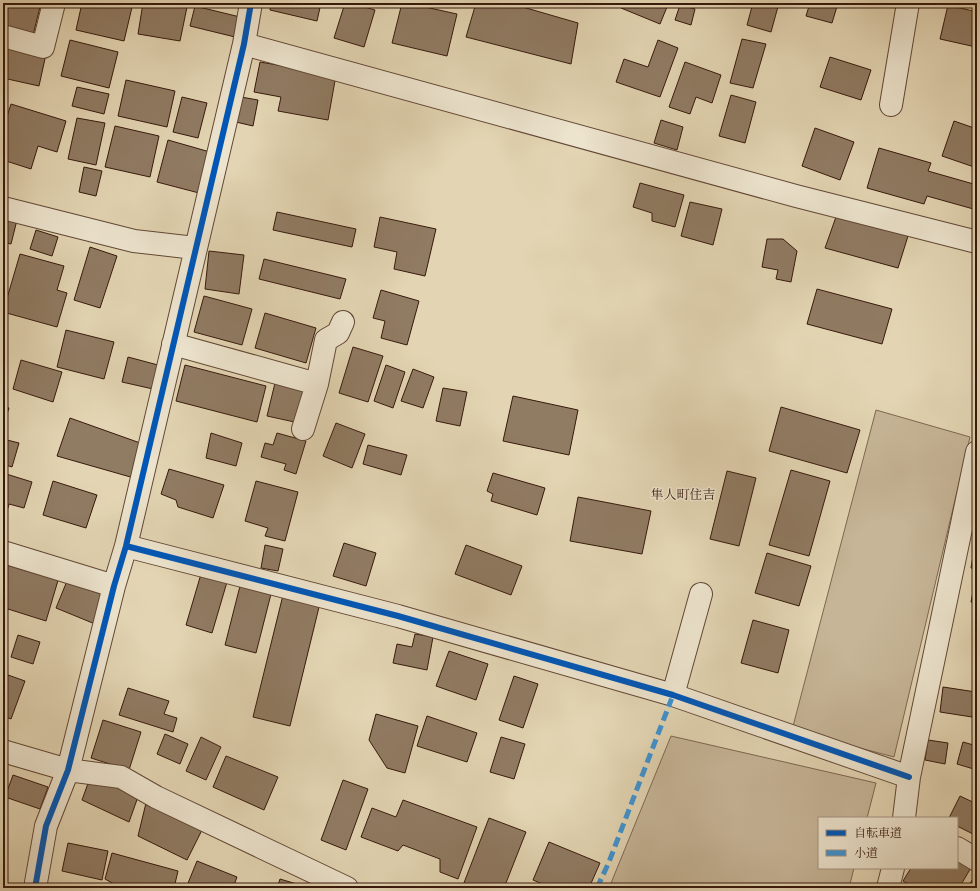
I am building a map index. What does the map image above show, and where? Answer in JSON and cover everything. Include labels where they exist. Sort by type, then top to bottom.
[{"type":"street","points":[[3,36],[43,46],[54,3]]},
{"type":"street","points":[[35,888],[46,826],[68,770],[114,586],[126,546],[244,44],[251,3]]},
{"type":"street","points":[[891,105],[908,3]]},
{"type":"street","points":[[244,44],[796,196],[977,242]]},
{"type":"street","points":[[3,208],[134,241],[195,248]]},
{"type":"street","points":[[303,429],[317,384],[326,340],[338,333],[343,322]]},
{"type":"street","points":[[173,344],[317,384]]},
{"type":"street","points":[[905,817],[909,777],[977,452]]},
{"type":"street","points":[[126,546],[398,616],[672,695],[909,777]]},
{"type":"street","points":[[3,552],[114,586]]},
{"type":"street","points":[[672,695],[701,594]]},
{"type":"street","points":[[3,750],[68,770],[121,777],[156,797],[347,888]]},
{"type":"street","points":[[958,849],[977,860]]},
{"type":"street","points":[[888,888],[893,869]]},
{"type":"shaded area","points":[[876,410],[970,437],[894,757],[792,730]]},
{"type":"shaded area","points":[[671,736],[876,783],[867,817],[818,817],[818,869],[854,869],[849,888],[609,888]]},
{"type":"building","points":[[3,3],[41,3],[33,35],[3,27]]},
{"type":"building","points":[[82,3],[133,3],[124,41],[76,30]]},
{"type":"building","points":[[143,3],[161,3],[187,7],[180,41],[138,34]]},
{"type":"building","points":[[271,3],[321,3],[317,21],[270,10]]},
{"type":"building","points":[[345,3],[351,3],[375,10],[364,47],[334,38]]},
{"type":"building","points":[[402,3],[457,14],[447,56],[392,43]]},
{"type":"building","points":[[476,3],[509,3],[578,23],[571,64],[466,37]]},
{"type":"building","points":[[623,3],[658,3],[667,7],[660,24],[621,8]]},
{"type":"building","points":[[753,3],[779,3],[771,32],[747,25]]},
{"type":"building","points":[[810,3],[838,3],[832,23],[806,16]]},
{"type":"building","points":[[680,5],[695,9],[691,25],[675,20]]},
{"type":"building","points":[[948,5],[977,12],[976,47],[940,39]]},
{"type":"building","points":[[195,6],[240,17],[235,37],[190,26]]},
{"type":"building","points":[[742,39],[766,44],[753,88],[730,83]]},
{"type":"building","points":[[70,40],[118,52],[109,88],[61,76]]},
{"type":"building","points":[[658,40],[678,48],[660,97],[616,82],[624,59],[648,67]]},
{"type":"building","points":[[4,45],[46,54],[39,86],[3,78]]},
{"type":"building","points":[[830,57],[871,70],[861,100],[820,87]]},
{"type":"building","points":[[260,62],[336,75],[328,120],[278,111],[281,97],[254,92]]},
{"type":"building","points":[[685,62],[721,75],[712,103],[696,97],[690,114],[669,107]]},
{"type":"building","points":[[126,80],[175,91],[167,127],[118,116]]},
{"type":"building","points":[[77,87],[109,94],[104,114],[72,106]]},
{"type":"building","points":[[731,95],[756,102],[745,143],[719,136]]},
{"type":"building","points":[[182,97],[207,103],[198,138],[173,132]]},
{"type":"building","points":[[241,97],[258,100],[253,126],[236,122]]},
{"type":"building","points":[[11,104],[66,121],[57,152],[38,146],[31,169],[3,160],[3,129]]},
{"type":"building","points":[[77,118],[105,123],[96,165],[68,159]]},
{"type":"building","points":[[661,120],[683,127],[677,150],[654,143]]},
{"type":"building","points":[[954,121],[977,129],[977,168],[942,156]]},
{"type":"building","points":[[115,126],[159,136],[150,177],[105,167]]},
{"type":"building","points":[[815,128],[854,142],[840,180],[802,166]]},
{"type":"building","points":[[168,140],[210,152],[199,193],[157,182]]},
{"type":"building","points":[[879,148],[931,163],[928,171],[977,185],[977,210],[927,196],[924,204],[867,188]]},
{"type":"building","points":[[84,167],[102,171],[96,196],[79,192]]},
{"type":"building","points":[[640,183],[684,195],[675,227],[652,221],[652,213],[633,207]]},
{"type":"building","points":[[690,202],[722,209],[713,245],[681,236]]},
{"type":"building","points":[[277,212],[356,229],[352,247],[273,230]]},
{"type":"building","points":[[837,214],[908,236],[898,268],[825,248]]},
{"type":"building","points":[[3,217],[17,220],[11,244],[3,242]]},
{"type":"building","points":[[380,217],[436,229],[425,276],[394,269],[397,252],[374,247]]},
{"type":"building","points":[[36,230],[58,237],[52,256],[30,249]]},
{"type":"building","points":[[767,239],[783,239],[797,251],[791,282],[776,279],[778,270],[762,267]]},
{"type":"building","points":[[90,247],[117,256],[100,308],[74,300]]},
{"type":"building","points":[[209,251],[244,255],[239,294],[205,289]]},
{"type":"building","points":[[20,254],[64,266],[57,290],[67,293],[57,327],[3,312]]},
{"type":"building","points":[[264,259],[346,279],[340,299],[259,279]]},
{"type":"building","points":[[817,289],[892,309],[882,344],[807,324]]},
{"type":"building","points":[[381,290],[419,301],[407,345],[381,338],[385,321],[373,318]]},
{"type":"building","points":[[204,296],[252,309],[242,345],[194,332]]},
{"type":"building","points":[[265,313],[316,328],[306,363],[255,348]]},
{"type":"building","points":[[66,330],[114,342],[104,379],[57,367]]},
{"type":"building","points":[[353,347],[383,356],[368,402],[339,393]]},
{"type":"building","points":[[128,357],[158,365],[153,389],[122,382]]},
{"type":"building","points":[[21,360],[62,372],[53,402],[13,389]]},
{"type":"building","points":[[185,365],[266,386],[257,422],[176,401]]},
{"type":"building","points":[[386,365],[405,372],[393,408],[374,401]]},
{"type":"building","points":[[413,369],[434,377],[423,408],[401,401]]},
{"type":"building","points":[[275,383],[306,391],[299,423],[267,416]]},
{"type":"building","points":[[443,388],[467,392],[460,426],[436,421]]},
{"type":"building","points":[[513,396],[578,410],[569,455],[503,441]]},
{"type":"building","points":[[3,406],[9,408],[3,426]]},
{"type":"building","points":[[781,407],[860,430],[847,473],[769,451]]},
{"type":"building","points":[[70,418],[143,444],[134,478],[57,456]]},
{"type":"building","points":[[336,423],[365,434],[352,468],[323,456]]},
{"type":"building","points":[[211,433],[242,443],[236,466],[206,458]]},
{"type":"building","points":[[277,433],[306,441],[296,474],[284,470],[286,464],[261,457],[265,443],[273,445]]},
{"type":"building","points":[[3,439],[19,443],[12,467],[3,464]]},
{"type":"building","points":[[368,445],[407,455],[401,475],[363,464]]},
{"type":"building","points":[[169,469],[224,485],[213,518],[178,507],[176,500],[161,494]]},
{"type":"building","points":[[791,470],[830,481],[809,556],[769,545]]},
{"type":"building","points":[[727,471],[756,478],[739,546],[710,539]]},
{"type":"building","points":[[3,473],[32,482],[24,508],[9,504],[6,515],[3,515]]},
{"type":"building","points":[[493,473],[545,488],[537,515],[491,501],[493,494],[487,491]]},
{"type":"building","points":[[53,481],[97,495],[86,528],[43,515]]},
{"type":"building","points":[[256,481],[298,492],[285,541],[265,536],[268,528],[245,521]]},
{"type":"building","points":[[578,497],[651,511],[642,554],[570,541]]},
{"type":"building","points":[[977,538],[977,569],[971,568]]},
{"type":"building","points":[[344,543],[376,553],[366,586],[333,576]]},
{"type":"building","points":[[265,545],[283,549],[278,571],[261,568]]},
{"type":"building","points":[[466,545],[522,566],[511,595],[455,574]]},
{"type":"building","points":[[767,553],[811,566],[799,606],[755,593]]},
{"type":"building","points":[[3,560],[59,577],[46,621],[8,609],[3,625]]},
{"type":"building","points":[[201,574],[227,582],[212,633],[186,625]]},
{"type":"building","points":[[67,581],[106,596],[95,624],[56,608]]},
{"type":"building","points":[[240,586],[271,594],[256,653],[225,645]]},
{"type":"building","points":[[974,587],[977,587],[977,603],[971,602]]},
{"type":"building","points":[[284,591],[321,599],[290,726],[253,717]]},
{"type":"building","points":[[753,620],[789,630],[778,673],[741,663]]},
{"type":"building","points":[[415,634],[433,637],[427,670],[393,663],[397,644],[412,647]]},
{"type":"building","points":[[18,635],[40,642],[33,664],[11,657]]},
{"type":"building","points":[[449,651],[488,664],[476,700],[436,686]]},
{"type":"building","points":[[8,675],[25,681],[11,719],[3,716],[3,689]]},
{"type":"building","points":[[514,676],[538,684],[523,728],[499,720]]},
{"type":"building","points":[[943,687],[976,692],[972,717],[940,712]]},
{"type":"building","points":[[128,688],[169,701],[164,714],[177,718],[173,732],[119,715]]},
{"type":"building","points":[[376,714],[418,726],[405,773],[387,768],[369,740]]},
{"type":"building","points":[[427,716],[477,733],[467,762],[417,746]]},
{"type":"building","points":[[103,720],[141,732],[129,770],[91,758]]},
{"type":"building","points":[[165,734],[188,744],[180,764],[157,754]]},
{"type":"building","points":[[201,737],[221,747],[206,780],[186,771]]},
{"type":"building","points":[[501,737],[525,744],[514,779],[490,772]]},
{"type":"building","points":[[928,740],[948,743],[945,764],[925,760]]},
{"type":"building","points":[[963,742],[977,746],[977,770],[957,764]]},
{"type":"building","points":[[226,756],[278,777],[264,810],[213,787]]},
{"type":"building","points":[[13,775],[48,787],[40,809],[5,797]]},
{"type":"building","points":[[91,775],[139,794],[129,822],[82,800]]},
{"type":"building","points":[[343,780],[368,789],[346,850],[321,840]]},
{"type":"building","points":[[977,789],[977,800],[973,799]]},
{"type":"building","points":[[960,796],[977,804],[977,836],[958,826],[958,817],[950,817]]},
{"type":"building","points":[[403,800],[477,827],[458,879],[440,872],[440,859],[403,845],[398,851],[361,837],[372,808],[396,817]]},
{"type":"building","points":[[146,803],[202,830],[187,860],[138,836]]},
{"type":"building","points":[[489,818],[526,832],[504,888],[462,888]]},
{"type":"building","points":[[549,842],[600,863],[589,888],[552,888],[533,880]]},
{"type":"building","points":[[68,843],[108,851],[102,880],[62,871]]},
{"type":"building","points":[[112,853],[178,871],[174,888],[121,888],[105,879]]},
{"type":"building","points":[[958,858],[972,866],[959,888],[915,888],[903,881],[910,869],[958,869]]},
{"type":"building","points":[[197,861],[237,877],[233,888],[186,888]]},
{"type":"building","points":[[280,879],[310,888],[277,888]]},
{"type":"building","points":[[972,880],[977,883],[977,888],[968,888]]},
{"type":"marked path","points":[[597,888],[609,862],[673,695]]},
{"type":"cycle path","points":[[35,888],[46,826],[68,770],[114,586],[126,546],[244,44],[251,3]]},
{"type":"cycle path","points":[[126,546],[398,616],[673,695],[909,777]]},
{"type":"district","name":"隼人町住吉","points":[[683,495]]}]
